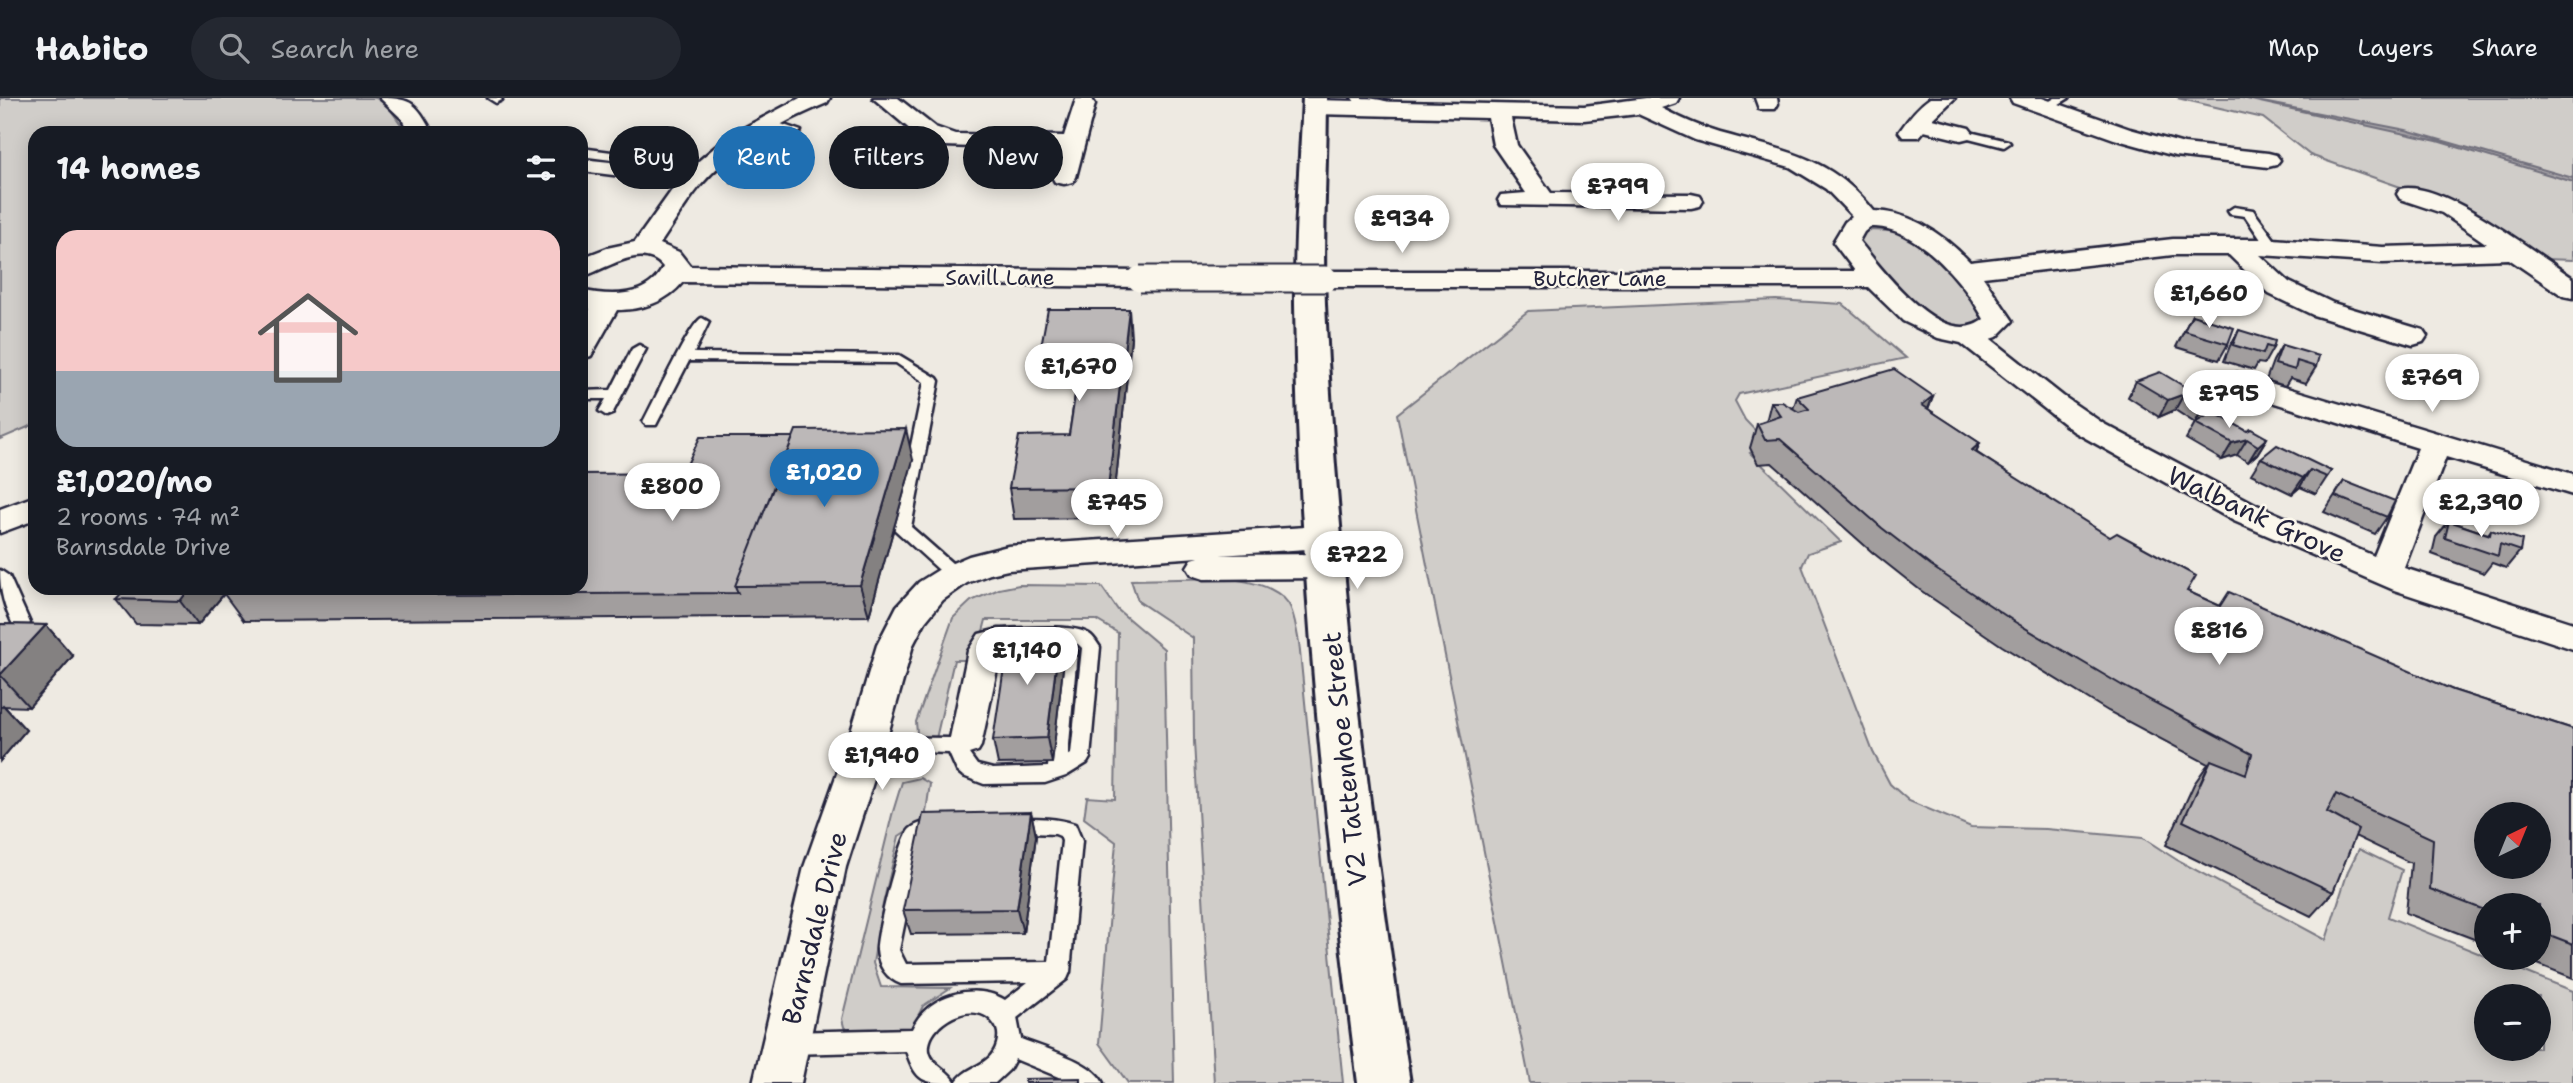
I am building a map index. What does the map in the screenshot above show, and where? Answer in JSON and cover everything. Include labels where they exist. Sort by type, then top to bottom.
[{"type":"street","points":[[396,102],[426,98]]},
{"type":"street","points":[[699,173],[721,153],[767,121],[819,98]]},
{"type":"street","points":[[884,98],[927,132],[952,141],[1071,143]]},
{"type":"street","points":[[1364,98],[1387,109]]},
{"type":"street","points":[[1315,102],[1387,109],[1498,112],[1541,105],[1605,112],[1642,107],[1668,98]]},
{"type":"street","points":[[1944,98],[1928,110],[1915,128],[1961,133]]},
{"type":"street","points":[[2021,98],[2055,102],[2122,134],[2183,150],[2268,160]]},
{"type":"street","points":[[396,102],[415,126]]},
{"type":"street","name":"V2 Tattenhoe Street","points":[[1315,102],[1310,302],[1323,552],[1358,898],[1384,1083]]},
{"type":"street","points":[[1063,177],[1084,104]]},
{"type":"street","points":[[1642,107],[1676,125],[1711,137],[1776,152],[1808,166],[1854,200],[1867,219],[1894,221],[1914,228],[1932,240],[1992,306],[1999,321],[1987,331],[1970,336]]},
{"type":"street","points":[[1498,112],[1505,145],[1545,200]]},
{"type":"street","points":[[2102,155],[2107,146],[2122,134]]},
{"type":"street","points":[[643,250],[685,189]]},
{"type":"street","points":[[1510,200],[1657,194],[1691,201]]},
{"type":"street","points":[[2409,194],[2451,208],[2573,290]]},
{"type":"street","name":"Walbank Grove","points":[[1867,219],[1854,226],[1846,242],[1900,309],[1923,324],[1950,334],[1970,336],[2066,413],[2194,488],[2288,534],[2495,614],[2573,636]]},
{"type":"street","points":[[1961,271],[2148,249],[2235,246],[2383,255],[2515,251]]},
{"type":"street","points":[[2235,246],[2279,288],[2323,309],[2398,323]]},
{"type":"street","points":[[588,266],[611,254],[643,250],[656,251],[673,260],[677,267],[675,274],[662,288],[650,294],[594,301],[593,324],[588,335]]},
{"type":"street","name":"Savill Lane","points":[[675,274],[1325,279]]},
{"type":"street","name":"Butcher Lane","points":[[1325,279],[1876,279]]},
{"type":"street","points":[[2237,382],[2573,485]]},
{"type":"street","points":[[2385,573],[2437,443]]},
{"type":"street","points":[[0,522],[28,511]]},
{"type":"street","name":"Barnsdale Drive","points":[[777,1083],[825,867],[866,745],[895,645],[910,615],[931,591],[955,575],[981,564],[1009,558],[1058,555],[1115,567],[1323,552]]},
{"type":"lane","points":[[767,121],[781,126]]},
{"type":"lane","points":[[1961,133],[2004,143]]},
{"type":"lane","points":[[2234,211],[2249,213],[2273,247]]},
{"type":"lane","points":[[651,422],[702,322]]},
{"type":"lane","points":[[607,411],[639,349]]},
{"type":"lane","points":[[683,356],[899,359],[932,381],[902,529],[955,575]]},
{"type":"lane","points":[[588,395],[616,394]]},
{"type":"lane","points":[[0,576],[21,623]]},
{"type":"lane","points":[[999,635],[1071,636],[1084,639],[1091,647],[1080,758],[1046,775],[982,778],[970,771],[959,759],[958,747],[977,651],[985,639],[999,635]]},
{"type":"lane","points":[[866,745],[958,747]]},
{"type":"lane","points":[[991,827],[1055,826],[1068,830],[1072,841],[1059,972],[1003,1015]]},
{"type":"lane","points":[[965,827],[926,830],[918,834],[910,846],[888,950],[892,965],[901,974],[1059,972]]},
{"type":"lane","points":[[944,1083],[931,1076],[922,1066],[918,1054],[919,1040],[925,1026],[935,1014],[949,1005],[964,1001],[986,1003],[1003,1015],[1008,1024],[1009,1045],[1005,1055],[983,1080],[968,1083]]},
{"type":"lane","points":[[785,1043],[919,1040]]},
{"type":"lane","points":[[1009,1045],[1081,1075],[1091,1083]]},
{"type":"shaded area","points":[[0,98],[376,98],[388,106],[402,126],[28,126],[28,427],[0,439]]},
{"type":"shaded area","points":[[2177,98],[2573,98],[2573,260],[2544,259],[2440,201],[2310,155],[2263,118]]},
{"type":"shaded area","points":[[2242,98],[2406,130],[2573,178],[2573,182],[2437,141]]},
{"type":"shaded area","points":[[1866,230],[1901,233],[1928,247],[1985,318],[1977,329],[1956,331],[1906,304],[1857,243],[1856,234]]},
{"type":"shaded area","points":[[1776,300],[1843,304],[1906,358],[1739,394],[1735,401],[1745,420],[1768,444],[1750,453],[1841,542],[1808,553],[1802,566],[1873,752],[1890,784],[1909,801],[1971,827],[2046,829],[2143,838],[2177,860],[2326,940],[2348,871],[2359,849],[2402,870],[2388,917],[2474,951],[2474,970],[2520,970],[2573,991],[2573,1083],[1530,1083],[1397,414],[1528,311]]},
{"type":"shaded area","points":[[1226,578],[1260,585],[1276,592],[1288,603],[1295,622],[1343,1083],[1214,1083],[1194,742],[1193,638],[1138,601],[1131,580]]},
{"type":"shaded area","points":[[1019,585],[1101,586],[1118,610],[1164,649],[1174,1083],[1128,1083],[1099,1043],[1116,842],[1084,818],[1087,797],[1115,799],[1118,633],[1096,620],[986,620],[971,660],[954,660],[935,743],[917,733],[916,722],[953,618],[971,601],[999,589]]},
{"type":"shaded area","points":[[920,778],[930,784],[925,819],[899,836],[873,963],[881,987],[950,988],[923,1006],[912,1028],[850,1033],[844,1027],[842,1019],[892,815],[902,782]]},
{"type":"building","points":[[1048,309],[1129,309],[1108,487],[1009,488],[1019,436],[1069,435],[1081,357],[1039,357]]},
{"type":"building","points":[[2192,315],[2234,328],[2228,344],[2184,331]]},
{"type":"building","points":[[2239,330],[2275,341],[2273,348],[2266,346],[2263,354],[2233,345]]},
{"type":"building","points":[[2282,345],[2319,356],[2316,367],[2297,361],[2295,370],[2275,364]]},
{"type":"building","points":[[1894,369],[1933,396],[1922,405],[1980,443],[1972,450],[2110,537],[2117,533],[2196,576],[2187,591],[2220,606],[2229,592],[2453,690],[2573,729],[2573,944],[2551,936],[2551,893],[2474,893],[2474,906],[2430,889],[2433,839],[2336,794],[2327,812],[2358,829],[2333,892],[2183,821],[2211,760],[2246,774],[2252,754],[2123,686],[2015,622],[1931,566],[1882,528],[1780,439],[1765,440],[1757,424],[1781,416],[1771,402],[1782,402],[1799,412],[1809,409],[1797,397]]},
{"type":"building","points":[[2160,372],[2192,391],[2200,388],[2220,400],[2204,406],[2184,394],[2168,400],[2136,381]]},
{"type":"building","points":[[2213,412],[2247,431],[2251,429],[2267,438],[2258,446],[2247,439],[2232,443],[2195,423]]},
{"type":"building","points":[[906,429],[860,585],[735,586],[796,430]]},
{"type":"building","points":[[700,437],[793,437],[735,586],[738,593],[588,594],[588,474],[683,473]]},
{"type":"building","points":[[2277,445],[2331,471],[2327,477],[2310,470],[2303,478],[2261,458]]},
{"type":"building","points":[[2344,481],[2395,501],[2387,517],[2335,496]]},
{"type":"building","points":[[2449,521],[2490,535],[2491,530],[2522,540],[2520,551],[2500,544],[2498,556],[2445,538]]},
{"type":"building","points":[[120,595],[185,595],[180,601],[116,599]]},
{"type":"building","points":[[0,624],[46,625],[0,675]]},
{"type":"building","points":[[1060,634],[1047,738],[993,740],[1009,635]]},
{"type":"building","points":[[1031,812],[1017,909],[903,910],[923,814]]},
{"type":"building","points":[[1080,1078],[1080,1083],[1025,1083],[1025,1079]]}]
